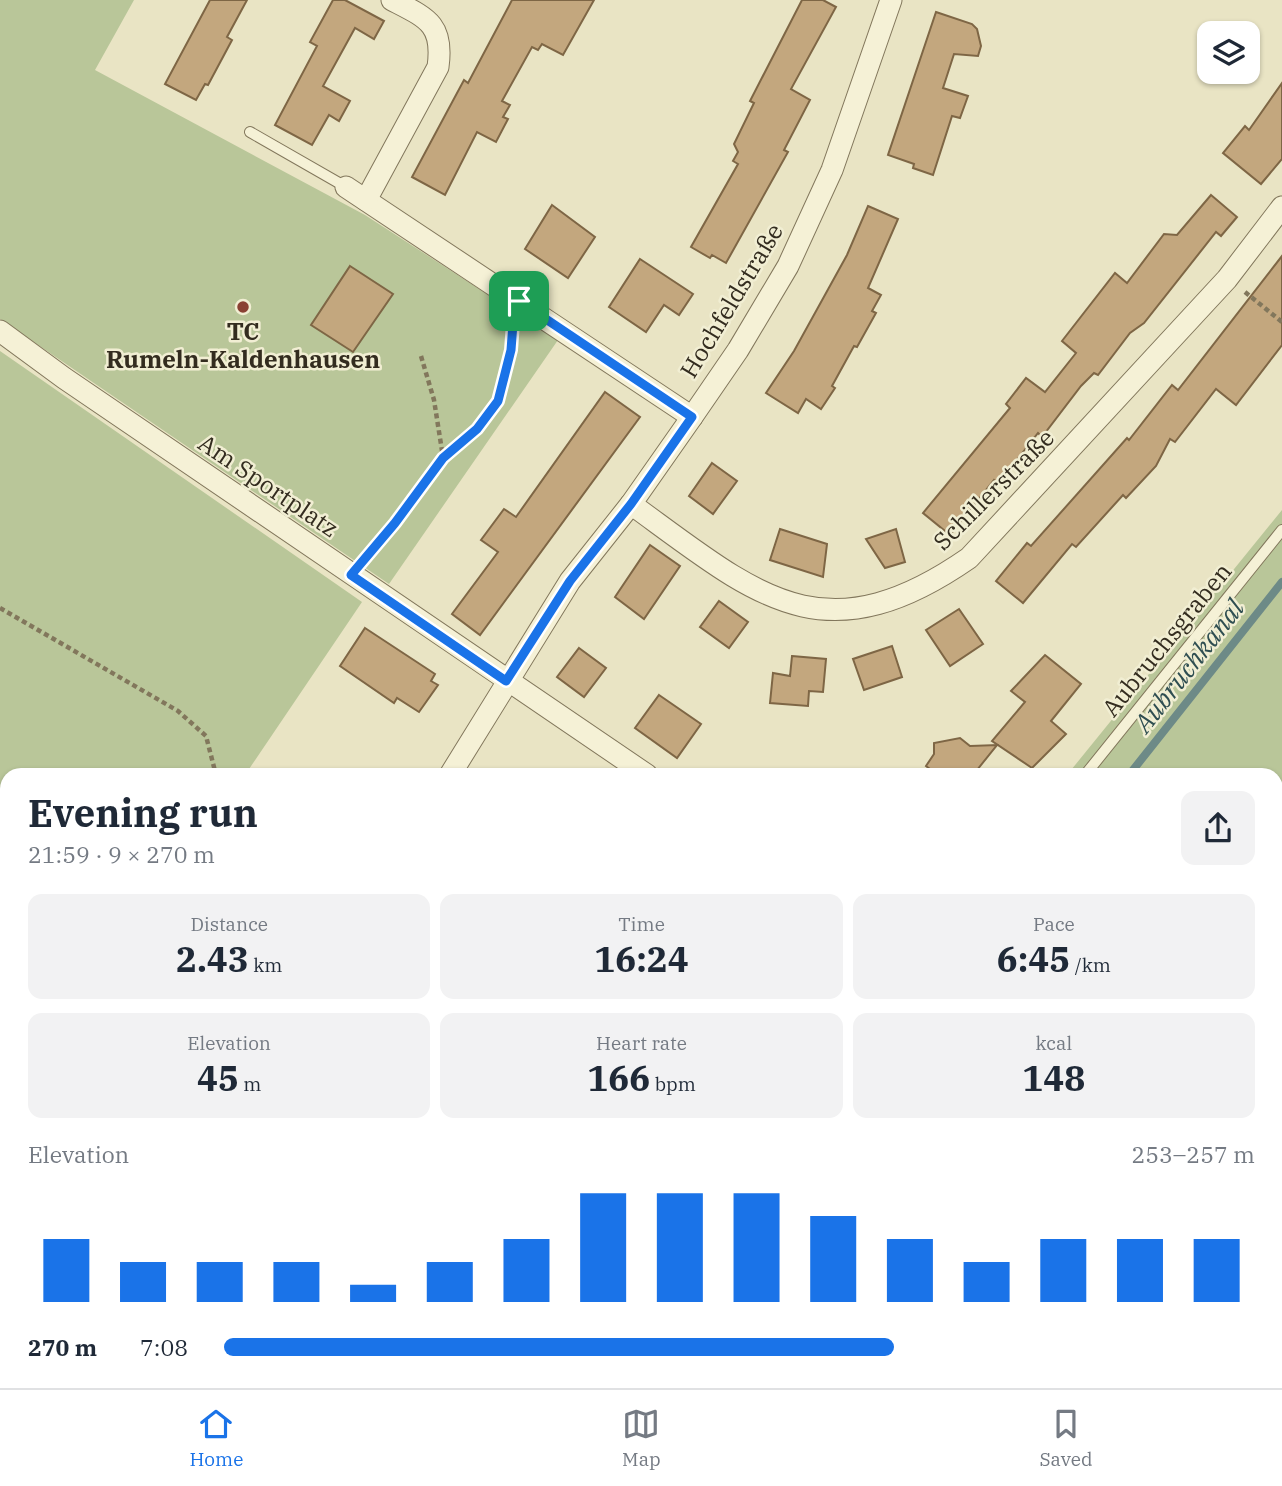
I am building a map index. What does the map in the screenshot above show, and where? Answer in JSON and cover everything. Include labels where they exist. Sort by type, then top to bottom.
[{"type":"street","points":[[366,200],[438,67],[441,46],[426,18],[392,0]]},
{"type":"street","name":"Hochfeldstraße","points":[[454,768],[570,581],[631,504],[692,417],[738,350],[788,266],[832,170],[891,0]]},
{"type":"street","points":[[346,187],[692,417]]},
{"type":"street","name":"Schillerstraße","points":[[631,504],[725,572],[763,594],[799,606],[824,610],[850,609],[893,601],[937,580],[969,558],[1227,279],[1282,207]]},
{"type":"street","name":"Am Sportplatz","points":[[0,331],[351,575],[636,768]]},
{"type":"lane","points":[[250,132],[346,187]]},
{"type":"lane","name":"Aubruchsgraben","points":[[1091,768],[1282,530]]},
{"type":"path","points":[[1227,279],[1282,322]]},
{"type":"path","points":[[351,575],[395,523],[443,458],[477,429],[498,401],[511,350],[514,310],[519,301]]},
{"type":"path","points":[[421,356],[434,400],[443,458]]},
{"type":"path","points":[[0,608],[178,711],[206,736],[214,768]]},
{"type":"green space","name":"TC Rumeln-Kaldenhausen","points":[[0,0],[134,0],[95,70],[365,215],[558,340],[389,584],[0,319]]},
{"type":"green space","points":[[0,351],[362,602],[250,768],[0,768]]},
{"type":"green space","points":[[1282,510],[1282,768],[1073,768]]},
{"type":"building","points":[[210,0],[247,0],[227,37],[232,40],[208,85],[205,84],[196,100],[165,84]]},
{"type":"building","points":[[333,0],[345,0],[384,21],[374,39],[355,28],[323,86],[350,101],[339,121],[329,115],[312,145],[275,125],[317,46],[310,42]]},
{"type":"building","points":[[512,0],[594,0],[563,55],[542,44],[538,50],[532,47],[502,101],[510,105],[503,117],[508,119],[496,142],[477,132],[445,195],[412,177],[464,80],[468,83]]},
{"type":"building","points":[[802,0],[823,0],[836,7],[791,89],[810,100],[784,150],[788,152],[726,263],[712,255],[710,258],[691,247],[738,164],[733,161],[738,152],[734,144],[754,103],[750,101]]},
{"type":"building","points":[[936,12],[972,24],[977,29],[981,46],[978,56],[954,54],[943,88],[968,96],[960,118],[952,116],[933,175],[913,168],[914,164],[888,155]]},
{"type":"building","points":[[1282,83],[1282,159],[1261,184],[1223,153],[1245,126],[1249,130]]},
{"type":"building","points":[[1211,195],[1237,217],[1221,236],[1216,232],[1144,323],[1130,333],[1098,375],[1094,373],[1081,386],[1042,437],[1038,433],[998,484],[994,480],[950,535],[923,513],[1010,408],[1006,404],[1026,378],[1045,392],[1076,353],[1062,341],[1115,273],[1127,283],[1164,234],[1177,235]]},
{"type":"building","points":[[552,205],[595,237],[568,278],[525,249]]},
{"type":"building","points":[[868,206],[898,219],[868,288],[881,295],[872,311],[876,313],[857,347],[854,346],[832,386],[835,388],[821,409],[806,399],[798,413],[766,393],[794,351],[847,255]]},
{"type":"building","points":[[1282,256],[1282,345],[1236,405],[1216,389],[1175,442],[1170,439],[1156,466],[1126,498],[1123,495],[1076,547],[1072,544],[1023,603],[996,581],[1027,543],[1031,546],[1127,438],[1129,440],[1172,385],[1178,390]]},
{"type":"building","points":[[640,259],[693,294],[679,315],[664,305],[646,332],[609,307]]},
{"type":"building","points":[[350,266],[393,294],[353,352],[311,325]]},
{"type":"building","points":[[605,392],[640,417],[480,635],[452,614],[498,552],[481,540],[504,509],[516,517]]},
{"type":"building","points":[[712,463],[737,481],[713,514],[689,496]]},
{"type":"building","points":[[780,529],[827,544],[823,577],[770,560]]},
{"type":"building","points":[[896,529],[905,562],[885,568],[866,539]]},
{"type":"building","points":[[650,545],[680,566],[644,619],[615,597]]},
{"type":"building","points":[[719,601],[748,622],[729,648],[700,627]]},
{"type":"building","points":[[959,609],[983,644],[950,666],[926,630]]},
{"type":"building","points":[[365,628],[435,674],[431,681],[438,685],[419,712],[397,698],[394,703],[340,666]]},
{"type":"building","points":[[892,646],[902,677],[864,690],[853,659]]},
{"type":"building","points":[[579,648],[606,668],[584,697],[557,677]]},
{"type":"building","points":[[1045,655],[1081,684],[1051,721],[1066,734],[1032,768],[992,741],[1025,702],[1011,691]]},
{"type":"building","points":[[792,656],[826,659],[823,692],[809,691],[808,706],[770,703],[773,673],[790,676]]},
{"type":"building","points":[[659,695],[701,724],[677,758],[635,728]]},
{"type":"building","points":[[960,738],[970,746],[997,745],[979,768],[929,768],[926,766],[934,754],[934,743]]},
{"type":"waterway","name":"Aubruchkanal","points":[[1135,768],[1282,582]]},
{"type":"place","name":"TC Rumeln-Kaldenhausen","points":[[243,307]]},
{"type":"route","points":[[519,301],[692,417],[631,504],[570,581],[506,681],[351,575],[358,563],[395,523],[443,458],[477,429],[498,401],[511,350],[514,310],[519,301]]}]
